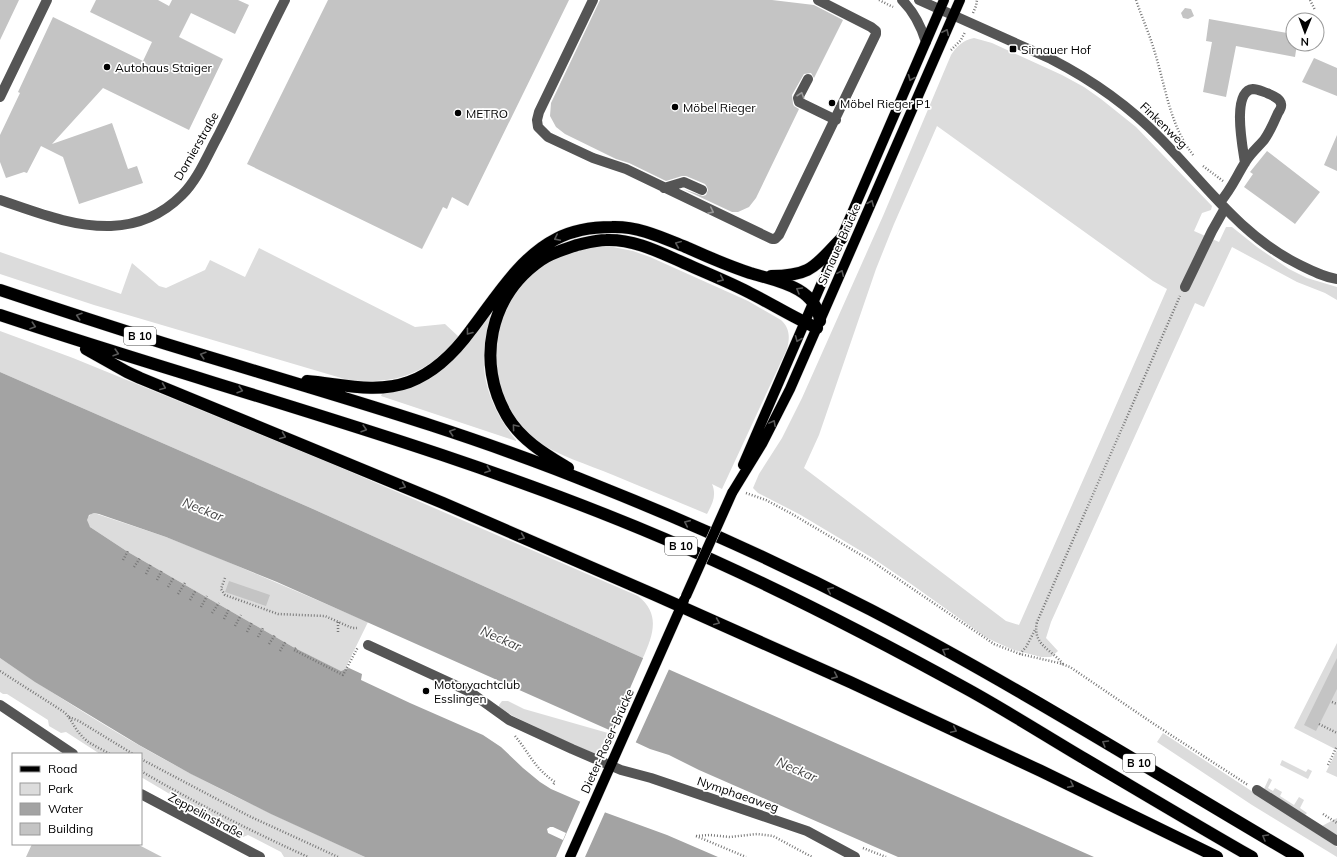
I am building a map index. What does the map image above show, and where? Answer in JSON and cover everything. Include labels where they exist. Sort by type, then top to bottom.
[{"type":"highway","points":[[280,378],[368,388],[395,385],[409,382],[420,377],[440,365],[458,347],[523,265],[544,246],[555,239],[579,230],[612,226],[644,231],[708,257],[798,289],[809,297],[814,303],[819,314],[818,325],[805,323],[749,292],[636,243],[613,240],[594,241],[567,248],[541,260],[519,280],[503,304],[496,319],[490,347],[491,376],[500,403],[507,417],[516,429],[544,454],[594,484]]},
{"type":"highway","points":[[763,277],[792,275],[808,271],[820,262],[842,238]]},
{"type":"highway","name":"B 10","points":[[0,290],[157,341],[464,436],[594,484],[755,553],[871,610],[986,673],[1298,857]]},
{"type":"highway","name":"B 10","points":[[0,315],[65,337],[454,458],[589,508],[666,539],[753,579],[859,631],[970,691],[1252,857]]},
{"type":"highway","points":[[65,337],[133,375],[443,503],[628,582],[683,602],[835,676],[957,731],[1217,857]]},
{"type":"main road","name":"Sirnauer Brücke","points":[[732,493],[776,418],[960,0]]},
{"type":"main road","name":"Sirnauer Brücke","points":[[668,635],[732,493],[942,5]]},
{"type":"main road","name":"Dieter-Roser-Brücke","points":[[570,857],[668,635]]},
{"type":"street","points":[[0,97],[46,0]]},
{"type":"street","name":"Dornierstraße","points":[[0,200],[55,218],[83,224],[112,226],[138,222],[149,218],[166,208],[182,195],[196,178],[230,113],[284,0]]},
{"type":"street","points":[[593,0],[541,107],[537,120],[538,127],[548,137],[593,158],[626,170],[772,239],[778,237],[836,120],[876,34],[876,31],[871,26],[818,0]]},
{"type":"street","points":[[902,0],[918,20],[923,30],[926,42]]},
{"type":"street","points":[[919,0],[942,5],[953,16]]},
{"type":"street","name":"Finkenweg","points":[[953,16],[1051,59],[1071,69],[1107,93],[1129,109],[1161,139],[1222,205],[1254,236],[1280,254],[1310,270],[1337,279]]},
{"type":"street","points":[[808,79],[798,98],[800,103],[836,120]]},
{"type":"street","points":[[1185,287],[1231,188],[1245,163],[1266,137],[1281,107],[1278,98],[1257,89],[1246,92],[1240,110],[1240,130],[1245,163]]},
{"type":"street","points":[[664,188],[684,182],[702,190]]},
{"type":"street","name":"Nymphaeaweg","points":[[368,645],[470,692],[504,717],[517,724],[621,770],[651,778],[807,831],[854,856]]},
{"type":"street","points":[[0,705],[72,753]]},
{"type":"street","points":[[1257,790],[1337,841]]},
{"type":"street","name":"Zeppelinstraße","points":[[142,795],[260,857]]},
{"type":"path","points":[[1136,0],[1154,50],[1176,126],[1185,144],[1198,161]]},
{"type":"path","points":[[1310,0],[1315,10]]},
{"type":"path","points":[[1202,164],[1231,188]]},
{"type":"path","points":[[1020,654],[1026,647],[1035,630],[1041,611],[1185,287]]},
{"type":"path","points":[[746,493],[766,500],[873,562],[986,640],[1020,654],[1070,667],[1154,724],[1257,790]]},
{"type":"path","points":[[123,560],[128,551]]},
{"type":"path","points":[[134,567],[140,558]]},
{"type":"path","points":[[146,574],[151,564]]},
{"type":"path","points":[[157,580],[162,570]]},
{"type":"path","points":[[168,587],[174,577]]},
{"type":"path","points":[[225,578],[221,589],[226,595],[278,614],[325,616],[352,628],[357,628]]},
{"type":"path","points":[[178,594],[185,583]]},
{"type":"path","points":[[190,600],[196,590]]},
{"type":"path","points":[[201,607],[207,596]]},
{"type":"path","points":[[212,613],[218,603]]},
{"type":"path","points":[[224,620],[229,609]]},
{"type":"path","points":[[235,626],[241,615]]},
{"type":"path","points":[[247,632],[252,622]]},
{"type":"path","points":[[338,622],[338,632]]},
{"type":"path","points":[[258,638],[263,628]]},
{"type":"path","points":[[1035,630],[1040,643],[1058,657],[1063,664]]},
{"type":"path","points":[[269,644],[275,634]]},
{"type":"path","points":[[280,651],[286,641]]},
{"type":"path","points":[[296,648],[294,650],[343,675],[354,655]]},
{"type":"path","points":[[0,671],[61,710],[69,717],[83,737],[91,744],[108,753]]},
{"type":"path","points":[[1332,702],[1337,704]]},
{"type":"path","points":[[69,717],[79,721],[131,753]]},
{"type":"path","points":[[1319,724],[1337,733]]},
{"type":"path","points":[[514,734],[532,762],[539,770],[555,782],[553,785]]},
{"type":"path","points":[[1328,765],[1337,746]]},
{"type":"path","points":[[142,759],[249,816],[338,857]]},
{"type":"path","points":[[142,772],[240,825],[308,857]]},
{"type":"path","points":[[1323,814],[1337,823]]},
{"type":"path","points":[[746,857],[696,836],[710,835],[730,837],[757,834],[773,836],[812,857]]},
{"type":"path","points":[[854,856],[860,847],[886,857]]},
{"type":"green space","points":[[974,38],[992,43],[1062,75],[1084,87],[1136,127],[1212,206],[1211,210],[1202,213],[1194,231],[1219,242],[1226,227],[1232,227],[1257,247],[1289,269],[1307,278],[1337,287],[1337,300],[1325,293],[1297,282],[1232,247],[1204,307],[1195,303],[1051,622],[1046,638],[1058,651],[1051,657],[1041,657],[1014,650],[987,638],[871,557],[799,514],[758,493],[753,488],[759,474],[782,438],[802,398],[883,216],[951,55],[961,44]],"holes":[[[937,126],[1153,281],[1167,289],[1019,625],[1006,621],[804,468],[819,435],[876,269]]]},
{"type":"green space","points":[[608,246],[633,251],[650,257],[748,301],[781,320],[788,330],[789,341],[787,349],[722,489],[712,484],[714,496],[707,514],[545,446],[525,430],[508,405],[502,391],[498,376],[496,345],[500,324],[512,297],[530,274],[547,262],[577,250]]},
{"type":"green space","points":[[259,248],[415,327],[445,324],[459,337],[435,360],[410,374],[381,381],[348,380],[94,305],[0,274],[0,252],[121,294],[132,263],[159,286],[166,288],[205,270],[210,260],[245,277]]},
{"type":"green space","points":[[489,315],[491,317],[484,351],[485,379],[497,411],[516,441],[381,396],[382,394],[401,390],[418,384],[432,377],[456,356]]},
{"type":"green space","points":[[0,331],[73,358],[330,463],[638,596],[650,610],[653,625],[650,641],[643,658],[313,509],[0,372]]},
{"type":"green space","points":[[94,513],[166,537],[212,555],[368,622],[346,667],[349,668],[341,671],[293,647],[128,552],[90,527],[87,523],[87,518]]},
{"type":"green space","points":[[1337,643],[1337,750],[1294,728]]},
{"type":"green space","points":[[0,658],[49,691],[151,752],[243,800],[365,857],[284,857],[281,852],[248,835],[243,837],[232,831],[230,826],[142,778],[142,753],[98,753],[66,732],[61,733],[49,726],[48,720],[7,694],[0,692]]},
{"type":"green space","points":[[502,701],[508,701],[524,709],[608,733],[598,755],[513,716],[499,707]]},
{"type":"green space","points":[[1163,733],[1337,847],[1337,857],[1252,805],[1157,742]]},
{"type":"green space","points":[[1337,750],[1337,777],[1326,772]]},
{"type":"green space","points":[[1282,760],[1306,772],[1308,769],[1312,771],[1308,779],[1280,765]]},
{"type":"green space","points":[[1269,778],[1272,780],[1268,788],[1273,791],[1275,788],[1282,792],[1280,796],[1294,805],[1299,797],[1304,800],[1300,808],[1307,813],[1305,815],[1264,789]]},
{"type":"green space","points":[[1337,818],[1337,835],[1322,826]]},
{"type":"water","name":"Neckar","points":[[0,372],[313,509],[643,658],[1094,857],[898,857],[699,770],[669,755],[650,749],[277,582],[166,537],[94,513],[89,515],[87,520],[90,527],[128,552],[293,647],[341,671],[349,668],[362,674],[361,680],[483,735],[501,747],[523,768],[551,789],[604,812],[667,835],[718,857],[365,857],[271,814],[191,774],[139,745],[35,682],[0,658]],"holes":[[[553,827],[566,833],[563,840],[548,833],[547,829]]]},
{"type":"pier","points":[[644,656],[670,667],[635,744],[611,732]]},
{"type":"pier","points":[[581,800],[606,810],[585,857],[556,857]]},
{"type":"building","points":[[0,0],[19,0],[0,40]]},
{"type":"building","points":[[96,0],[158,0],[169,6],[172,0],[238,0],[249,5],[235,34],[191,13],[179,37],[223,59],[189,130],[103,88],[52,144],[112,123],[128,169],[137,166],[143,183],[79,204],[63,157],[41,146],[27,173],[24,172],[6,178],[0,162],[0,135],[53,17],[143,61],[152,42],[90,12]]},
{"type":"building","points":[[328,0],[569,0],[468,206],[452,197],[447,209],[443,207],[422,249],[247,164]]},
{"type":"building","name":"Möbel Rieger","points":[[600,0],[772,0],[814,5],[843,20],[814,78],[811,73],[804,74],[792,95],[794,106],[799,109],[756,198],[749,207],[738,212],[732,212],[683,189],[703,196],[706,195],[708,190],[705,184],[686,176],[666,181],[565,134],[556,127],[550,116],[551,103]]},
{"type":"building","points":[[1185,8],[1191,9],[1194,16],[1188,19],[1183,18],[1181,13]]},
{"type":"building","points":[[1209,19],[1285,33],[1285,52],[1296,52],[1295,57],[1236,46],[1226,97],[1203,92],[1212,42],[1206,41]]},
{"type":"building","points":[[1314,58],[1337,68],[1337,96],[1302,82]]},
{"type":"building","points":[[1337,135],[1337,171],[1324,165]]},
{"type":"building","points":[[1267,151],[1320,192],[1295,224],[1244,187],[1253,174],[1250,172]]},
{"type":"building","points":[[229,581],[270,595],[266,606],[225,592]]},
{"type":"building","points":[[1337,658],[1337,689],[1316,731],[1304,725]]},
{"type":"building","points":[[32,845],[139,845],[162,857],[26,857]]},
{"type":"place","name":"Sirnauer Hof","points":[[1013,49]]},
{"type":"place","name":"Autohaus Staiger","points":[[107,67]]},
{"type":"place","name":"Möbel Rieger P1","points":[[832,103]]},
{"type":"place","name":"Möbel Rieger","points":[[675,107]]},
{"type":"place","name":"METRO","points":[[458,113]]},
{"type":"place","name":"Motoryachtclub Esslingen","points":[[426,691]]}]
